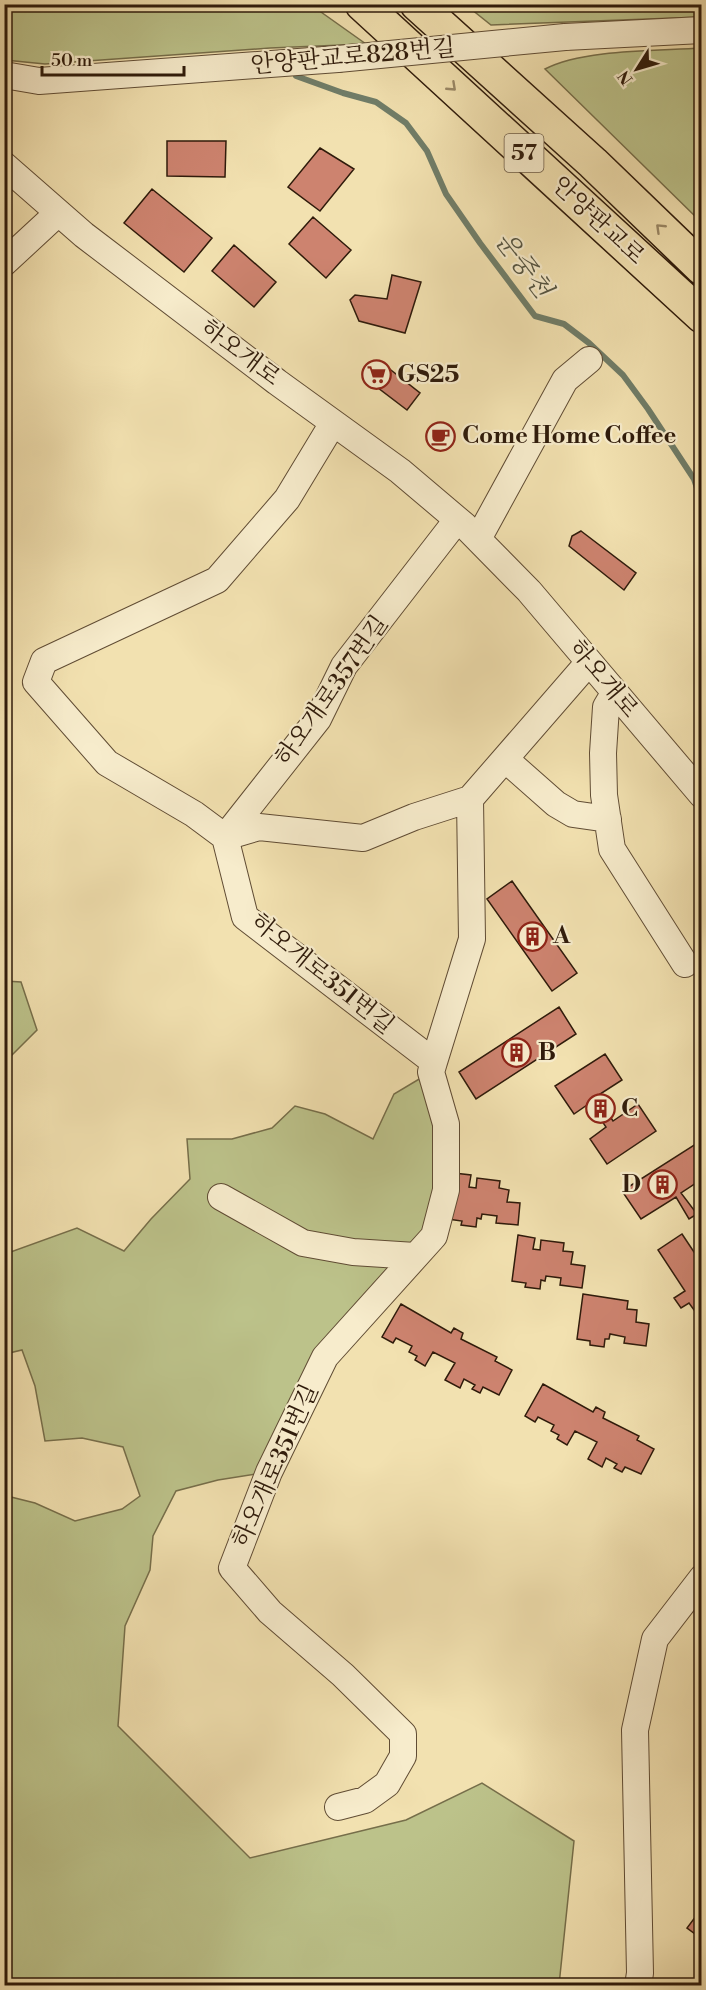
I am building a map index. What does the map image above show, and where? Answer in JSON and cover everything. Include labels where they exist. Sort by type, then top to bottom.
[{"type":"main road","name":"안양판교로","points":[[362,4],[696,314]]},
{"type":"main road","name":"안양판교로","points":[[417,4],[593,163],[702,268]]},
{"type":"street","name":"안양판교로828번길","points":[[4,75],[39,81],[338,59],[565,37],[702,30]]},
{"type":"street","name":"하오개로","points":[[4,165],[84,235],[400,471],[457,520],[529,591],[702,795]]},
{"type":"street","points":[[4,263],[58,213]]},
{"type":"street","points":[[478,539],[565,380],[589,360]]},
{"type":"street","points":[[333,423],[287,499],[217,580],[44,661],[36,682],[107,763],[194,814],[225,837],[259,827],[363,838],[414,817],[470,799],[589,662]]},
{"type":"street","name":"하오개로357번길","points":[[225,837],[318,719],[344,666],[457,520]]},
{"type":"street","points":[[615,692],[606,707],[605,721],[604,795],[612,849],[685,964]]},
{"type":"street","points":[[505,759],[556,804],[573,814],[608,819]]},
{"type":"street","name":"하오개로351번길","points":[[338,1807],[365,1800],[387,1784],[403,1756],[403,1734],[343,1675],[270,1612],[232,1568],[269,1472],[325,1357],[434,1236],[446,1190],[446,1124],[432,1072],[472,939],[470,799]]},
{"type":"street","name":"하오개로351번길","points":[[225,837],[245,917],[434,1062]]},
{"type":"street","points":[[221,1197],[303,1243],[353,1252],[415,1256]]},
{"type":"street","points":[[638,1986],[640,1961],[635,1730],[655,1639],[702,1578]]},
{"type":"green space","points":[[5,4],[311,5],[366,44],[270,48],[45,64],[5,60]]},
{"type":"green space","points":[[466,5],[701,5],[701,17],[491,25]]},
{"type":"green space","points":[[702,48],[701,222],[545,69],[561,62],[600,54]]},
{"type":"green space","points":[[5,981],[21,982],[37,1030],[5,1062]]},
{"type":"green space","points":[[431,1072],[446,1124],[434,1236],[325,1357],[269,1472],[218,1480],[176,1491],[153,1536],[150,1570],[125,1626],[118,1726],[250,1858],[406,1820],[482,1783],[574,1841],[559,1985],[5,1985],[4,1493],[35,1503],[75,1521],[122,1509],[140,1496],[123,1447],[82,1438],[45,1441],[35,1386],[22,1350],[5,1354],[5,1254],[77,1228],[124,1251],[190,1179],[187,1139],[232,1139],[272,1128],[295,1106],[325,1114],[373,1139],[394,1094]]},
{"type":"building","points":[[167,141],[226,141],[225,177],[167,176]]},
{"type":"building","points":[[320,148],[354,169],[320,211],[288,187]]},
{"type":"building","points":[[152,189],[212,238],[184,272],[124,223]]},
{"type":"building","points":[[313,217],[351,250],[326,278],[289,244]]},
{"type":"building","points":[[234,245],[276,282],[254,307],[212,271]]},
{"type":"building","points":[[392,275],[421,282],[405,333],[359,321],[350,300],[355,295],[387,299]]},
{"type":"building","points":[[382,363],[420,393],[407,410],[369,381]]},
{"type":"building","points":[[581,531],[636,573],[624,590],[569,546],[572,536]]},
{"type":"building","name":"A","points":[[512,881],[577,973],[552,991],[487,899]]},
{"type":"building","name":"B","points":[[559,1007],[576,1034],[476,1099],[459,1072]]},
{"type":"building","name":"C","points":[[605,1054],[622,1080],[597,1096],[613,1121],[638,1104],[656,1131],[607,1164],[590,1139],[606,1127],[590,1103],[574,1114],[555,1086]]},
{"type":"building","name":"D","points":[[702,1140],[702,1179],[681,1193],[697,1214],[689,1219],[676,1197],[641,1219],[622,1191]]},
{"type":"building","points":[[454,1173],[471,1175],[469,1187],[476,1188],[477,1178],[500,1181],[499,1188],[509,1190],[507,1202],[520,1203],[518,1225],[496,1223],[497,1216],[482,1214],[481,1219],[477,1218],[476,1227],[461,1225],[462,1221],[448,1219]]},
{"type":"building","points":[[682,1234],[702,1264],[702,1321],[689,1303],[681,1308],[674,1298],[685,1291],[658,1250]]},
{"type":"building","points":[[518,1235],[535,1238],[533,1249],[540,1250],[541,1240],[564,1243],[563,1251],[573,1252],[571,1264],[585,1266],[582,1288],[560,1285],[561,1278],[546,1276],[545,1281],[541,1280],[540,1289],[525,1287],[526,1283],[512,1281]]},
{"type":"building","points":[[583,1294],[628,1301],[627,1309],[637,1310],[636,1322],[649,1324],[646,1346],[624,1343],[625,1337],[610,1334],[609,1339],[605,1339],[604,1347],[590,1345],[590,1341],[577,1339]]},
{"type":"building","points":[[401,1304],[451,1333],[454,1328],[463,1333],[461,1339],[497,1357],[495,1361],[512,1370],[499,1395],[483,1387],[480,1393],[472,1389],[475,1385],[464,1379],[460,1388],[445,1380],[455,1363],[433,1352],[425,1366],[415,1360],[417,1356],[409,1352],[412,1346],[396,1338],[393,1343],[382,1337]]},
{"type":"building","points":[[543,1384],[593,1412],[596,1407],[605,1412],[603,1418],[639,1436],[637,1440],[654,1449],[641,1474],[625,1467],[622,1472],[614,1468],[617,1464],[606,1458],[602,1467],[588,1459],[597,1442],[575,1431],[567,1445],[557,1439],[559,1435],[551,1431],[554,1425],[538,1417],[535,1422],[525,1416]]},
{"type":"building","points":[[702,1908],[702,1939],[687,1928]]},
{"type":"waterway","name":"운중천","points":[[296,76],[376,102],[406,123],[427,151],[446,194],[535,316],[564,324],[589,343],[623,375],[694,479],[702,503]]},
{"type":"place","name":"GS25","points":[[376,375]]},
{"type":"place","name":"Come Home Coffee","points":[[441,436]]},
{"type":"place","name":"A","points":[[532,936]]},
{"type":"place","name":"B","points":[[517,1053]]},
{"type":"place","name":"C","points":[[600,1109]]},
{"type":"place","name":"D","points":[[662,1185]]}]
